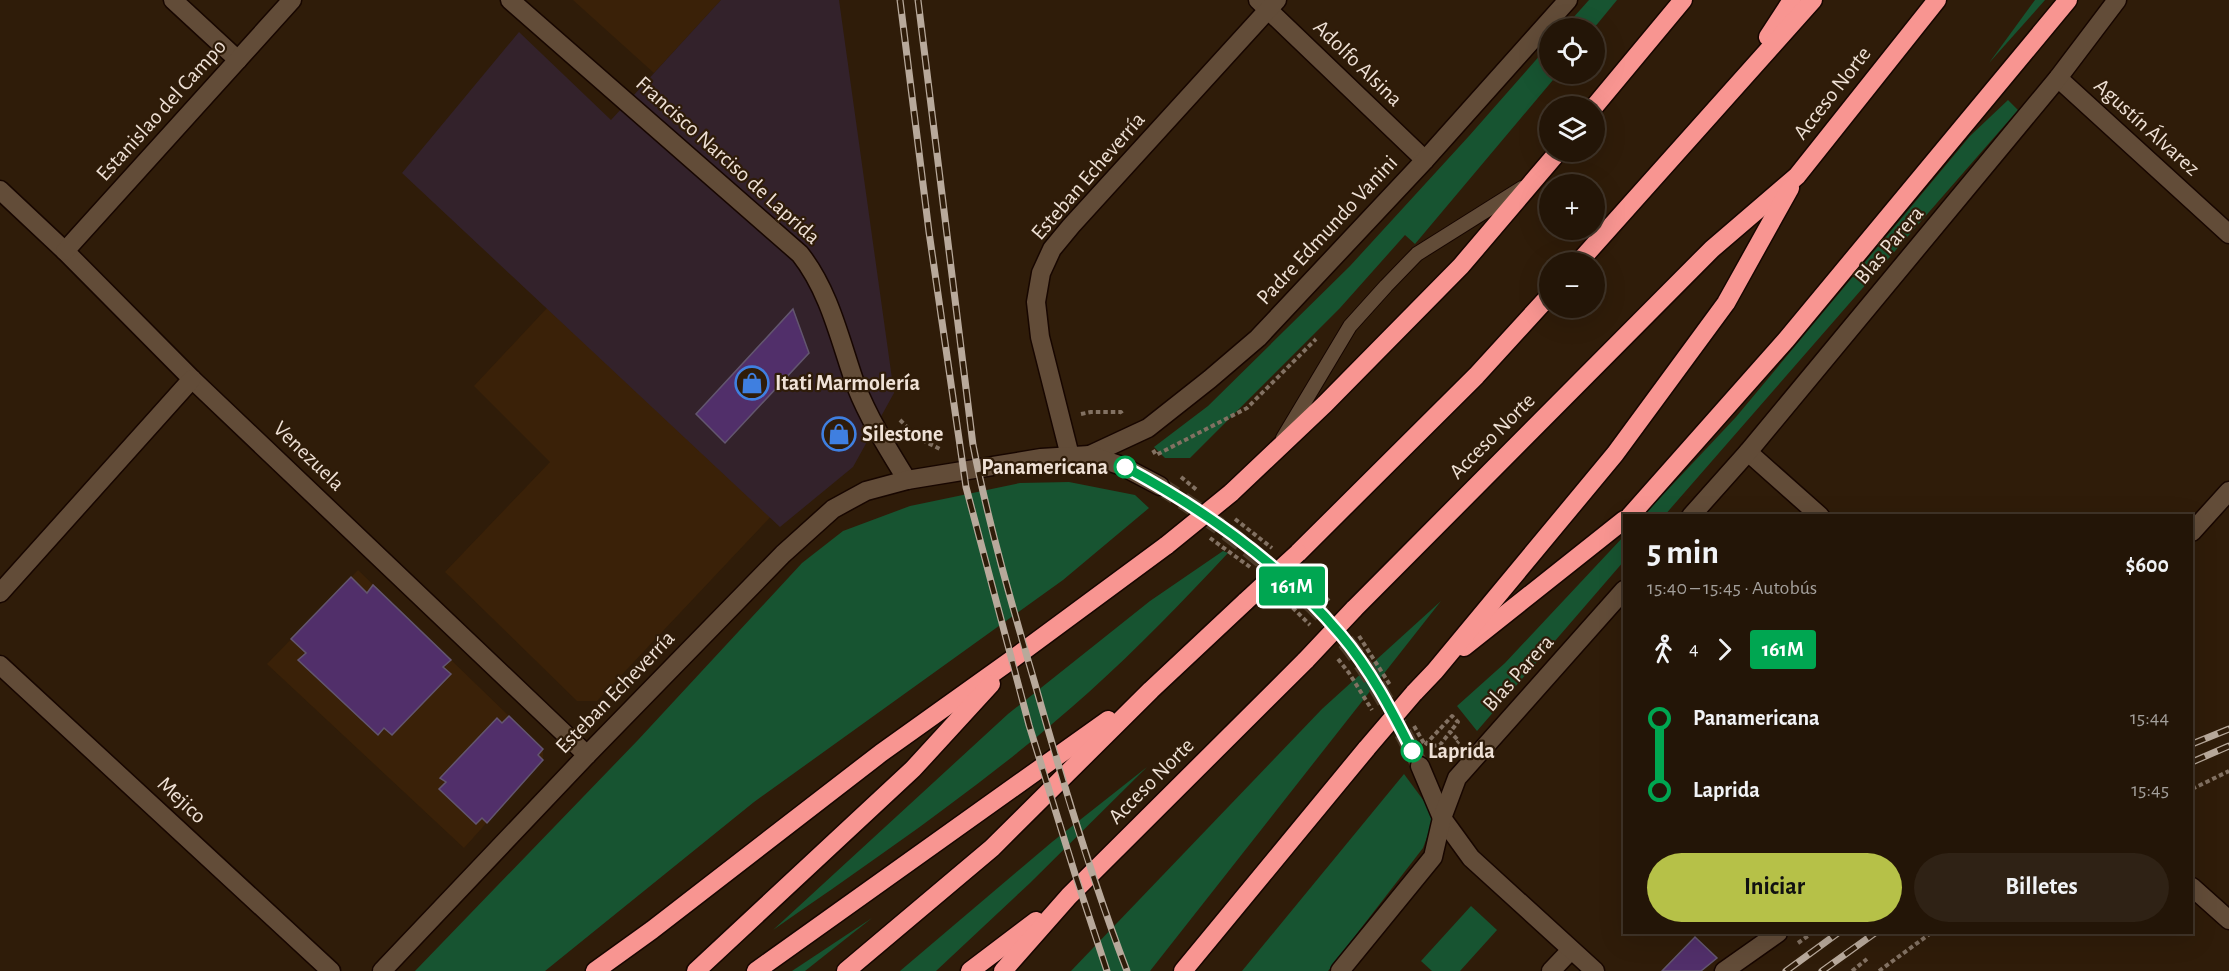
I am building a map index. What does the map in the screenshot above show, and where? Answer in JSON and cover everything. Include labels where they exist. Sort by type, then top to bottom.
[{"type":"highway","points":[[1603,96],[1683,0]]},
{"type":"highway","points":[[1739,82],[1792,0]]},
{"type":"highway","points":[[1589,252],[1813,0]]},
{"type":"highway","name":"Acceso Norte","points":[[1070,896],[1712,249],[1797,176],[1937,0]]},
{"type":"highway","points":[[1632,514],[1786,340],[2068,0]]},
{"type":"highway","points":[[595,971],[652,930],[881,753],[1167,545],[1231,493],[1325,404],[1461,266],[1550,162]]},
{"type":"highway","points":[[1188,968],[1367,748],[1435,671],[1615,454],[1726,303],[1797,176]]},
{"type":"highway","points":[[846,971],[992,848],[1151,690],[1298,553],[1476,376],[1539,307]]},
{"type":"highway","points":[[1435,671],[1623,521]]},
{"type":"highway","points":[[696,971],[913,769],[1014,658]]},
{"type":"highway","points":[[756,971],[1151,690]]},
{"type":"highway","points":[[1006,968],[1070,896]]},
{"type":"highway","points":[[970,971],[1070,896]]},
{"type":"highway","points":[[611,971],[652,930]]},
{"type":"street","points":[[173,0],[238,60]]},
{"type":"street","name":"Estanislao del Campo","points":[[65,251],[292,0]]},
{"type":"street","name":"Francisco Narciso de Laprida","points":[[510,0],[800,254],[813,270],[823,290],[864,405],[907,480]]},
{"type":"street","name":"Padre Edmundo Vanini","points":[[1090,455],[1148,428],[1258,338],[1425,160],[1568,0]]},
{"type":"street","name":"Blas Parera","points":[[1693,514],[1748,452],[2058,78],[2117,0]]},
{"type":"street","name":"Esteban Echeverría","points":[[1070,456],[1040,338],[1036,302],[1041,273],[1052,249],[1071,226],[1268,3]]},
{"type":"street","name":"Adolfo Alsina","points":[[1268,3],[1425,160]]},
{"type":"street","name":"Agustín Álvarez","points":[[2058,78],[2229,234]]},
{"type":"street","name":"Venezuela","points":[[0,190],[65,251],[192,379],[587,755]]},
{"type":"street","points":[[0,593],[192,379]]},
{"type":"street","points":[[1748,452],[1818,514]]},
{"type":"street","points":[[907,480],[1011,461],[1090,455],[1122,466],[1160,486]]},
{"type":"street","name":"Esteban Echeverría","points":[[382,971],[587,755],[783,554],[833,509],[866,491],[907,480]]},
{"type":"street","points":[[2193,531],[2229,491]]},
{"type":"street","name":"Blas Parera","points":[[1340,971],[1433,857],[1442,818],[1457,778],[1623,591]]},
{"type":"street","name":"Mejico","points":[[0,665],[332,971]]},
{"type":"street","points":[[1420,766],[1442,818],[1471,858],[1595,971]]},
{"type":"street","points":[[2193,888],[2229,920]]},
{"type":"street","points":[[1724,971],[1777,934]]},
{"type":"street","points":[[1551,971],[1571,950]]},
{"type":"lane","points":[[1275,451],[1350,326],[1386,286],[1417,254],[1534,181]]},
{"type":"path","points":[[1425,746],[1452,716],[1458,722],[1450,732]]},
{"type":"path","points":[[2193,789],[2229,771]]},
{"type":"path","points":[[1879,971],[1930,934]]},
{"type":"path","points":[[1852,971],[1867,960]]},
{"type":"shaded area","points":[[573,0],[721,0],[654,73]]},
{"type":"shaded area","points":[[721,0],[839,0],[894,393],[853,467],[780,527],[402,173],[519,32],[611,120]]},
{"type":"shaded area","points":[[562,292],[777,510],[597,701],[577,701],[445,572],[550,462],[474,386]]},
{"type":"shaded area","points":[[358,570],[543,749],[543,760],[464,848],[267,664]]},
{"type":"green space","points":[[1589,0],[1617,0],[1602,18],[1573,18]]},
{"type":"green space","points":[[2035,0],[2045,0],[1989,63]]},
{"type":"green space","points":[[1539,56],[1539,84],[1550,84],[1415,244],[1405,235],[1340,308],[1190,458],[1165,458],[1154,447],[1208,406],[1350,266]]},
{"type":"green space","points":[[2008,100],[2018,110],[1666,514],[1645,514],[1736,417],[1970,136]]},
{"type":"green space","points":[[1069,482],[1135,495],[1149,508],[1063,580],[754,802],[545,971],[415,971],[638,740],[802,563],[843,531],[910,506],[1020,483]]},
{"type":"green space","points":[[1623,537],[1623,562],[1477,731],[1457,706],[1505,663]]},
{"type":"green space","points":[[1223,551],[1228,553],[1160,624],[1052,724],[935,816],[773,930],[1008,714],[1150,601]]},
{"type":"green space","points":[[1441,601],[1150,971],[1071,971],[1322,709]]},
{"type":"green space","points":[[1147,767],[1030,883],[936,971],[900,971],[1052,842]]},
{"type":"green space","points":[[1404,774],[1435,816],[1423,848],[1328,971],[1242,971]]},
{"type":"green space","points":[[1471,906],[1497,930],[1460,971],[1432,971],[1421,961]]},
{"type":"green space","points":[[872,918],[805,971],[792,971]]},
{"type":"building","name":"Itati Marmolería","points":[[793,309],[809,353],[725,443],[696,414]]},
{"type":"building","points":[[351,577],[367,593],[373,585],[451,660],[443,667],[451,674],[392,735],[384,728],[378,735],[298,660],[306,653],[291,639]]},
{"type":"building","points":[[509,716],[543,749],[538,755],[543,760],[487,823],[482,818],[476,824],[439,789],[446,782],[440,778],[497,718],[502,723]]},
{"type":"building","points":[[1695,937],[1717,958],[1701,971],[1662,971]]},
{"type":"tunnel","points":[[1160,486],[1195,508],[1244,545],[1318,610],[1354,652],[1375,683],[1420,766]]},
{"type":"railway","points":[[900,0],[929,232],[966,487],[1029,725],[1107,971]]},
{"type":"railway","points":[[918,0],[973,445],[979,475],[1001,565],[1056,756],[1089,864],[1127,971]]},
{"type":"railway","points":[[2193,744],[2229,729]]},
{"type":"railway","points":[[2193,762],[2229,746]]},
{"type":"railway","points":[[1786,971],[1837,934]]},
{"type":"railway","points":[[1822,971],[1874,934]]},
{"type":"bus line","name":"161M","points":[[1125,467],[1175,495],[1220,526],[1258,555],[1312,604],[1341,635],[1367,670],[1412,751]]},
{"type":"place","name":"Itati Marmolería","points":[[752,383]]},
{"type":"place","name":"Silestone","points":[[839,434]]},
{"type":"place","name":"Panamericana","points":[[1125,467]]},
{"type":"place","name":"Laprida","points":[[1412,751]]}]
